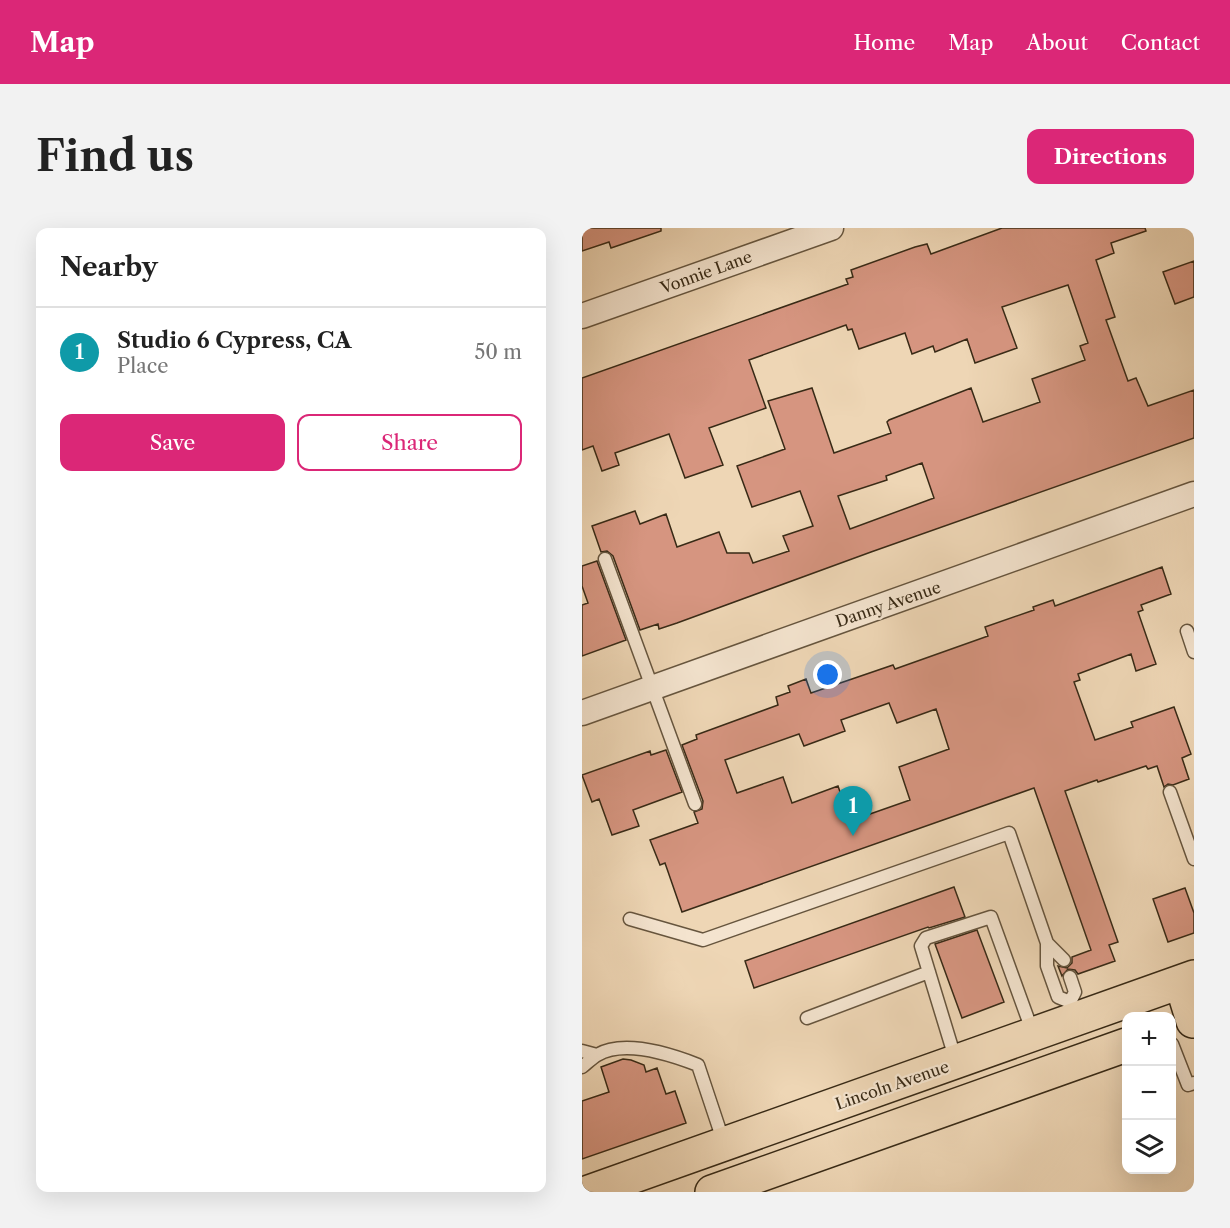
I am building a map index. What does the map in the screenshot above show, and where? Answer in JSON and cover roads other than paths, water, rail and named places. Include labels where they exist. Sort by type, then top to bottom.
[{"type":"main road","name":"Lincoln Avenue","points":[[589,1192],[1034,1035],[1073,1011],[1187,980]]},
{"type":"main road","points":[[1182,1028],[1187,980]]},
{"type":"main road","points":[[711,1192],[1122,1046]]},
{"type":"street","name":"Vonnie Lane","points":[[582,316],[831,228]]},
{"type":"street","name":"Danny Avenue","points":[[582,713],[1194,494]]},
{"type":"lane","points":[[605,559],[695,804]]},
{"type":"lane","points":[[1187,631],[1194,652]]},
{"type":"lane","points":[[1170,792],[1194,859]]},
{"type":"lane","points":[[630,919],[703,940],[1009,833],[1047,943],[1047,966],[1058,997],[1073,1011]]},
{"type":"lane","points":[[956,1062],[921,946],[926,938],[992,917],[1034,1035]]},
{"type":"lane","points":[[1047,943],[1064,960]]},
{"type":"lane","points":[[807,1018],[929,972]]},
{"type":"lane","points":[[1070,977],[1075,992],[1073,1011]]},
{"type":"lane","points":[[1182,1028],[1188,1085],[1194,1083]]},
{"type":"lane","points":[[582,1067],[597,1055],[616,1048],[666,1053],[698,1065],[724,1144]]},
{"type":"lane","points":[[582,1051],[597,1055]]},
{"type":"place","name":"Studio 6 Cypress, CA","points":[[853,836]]}]
